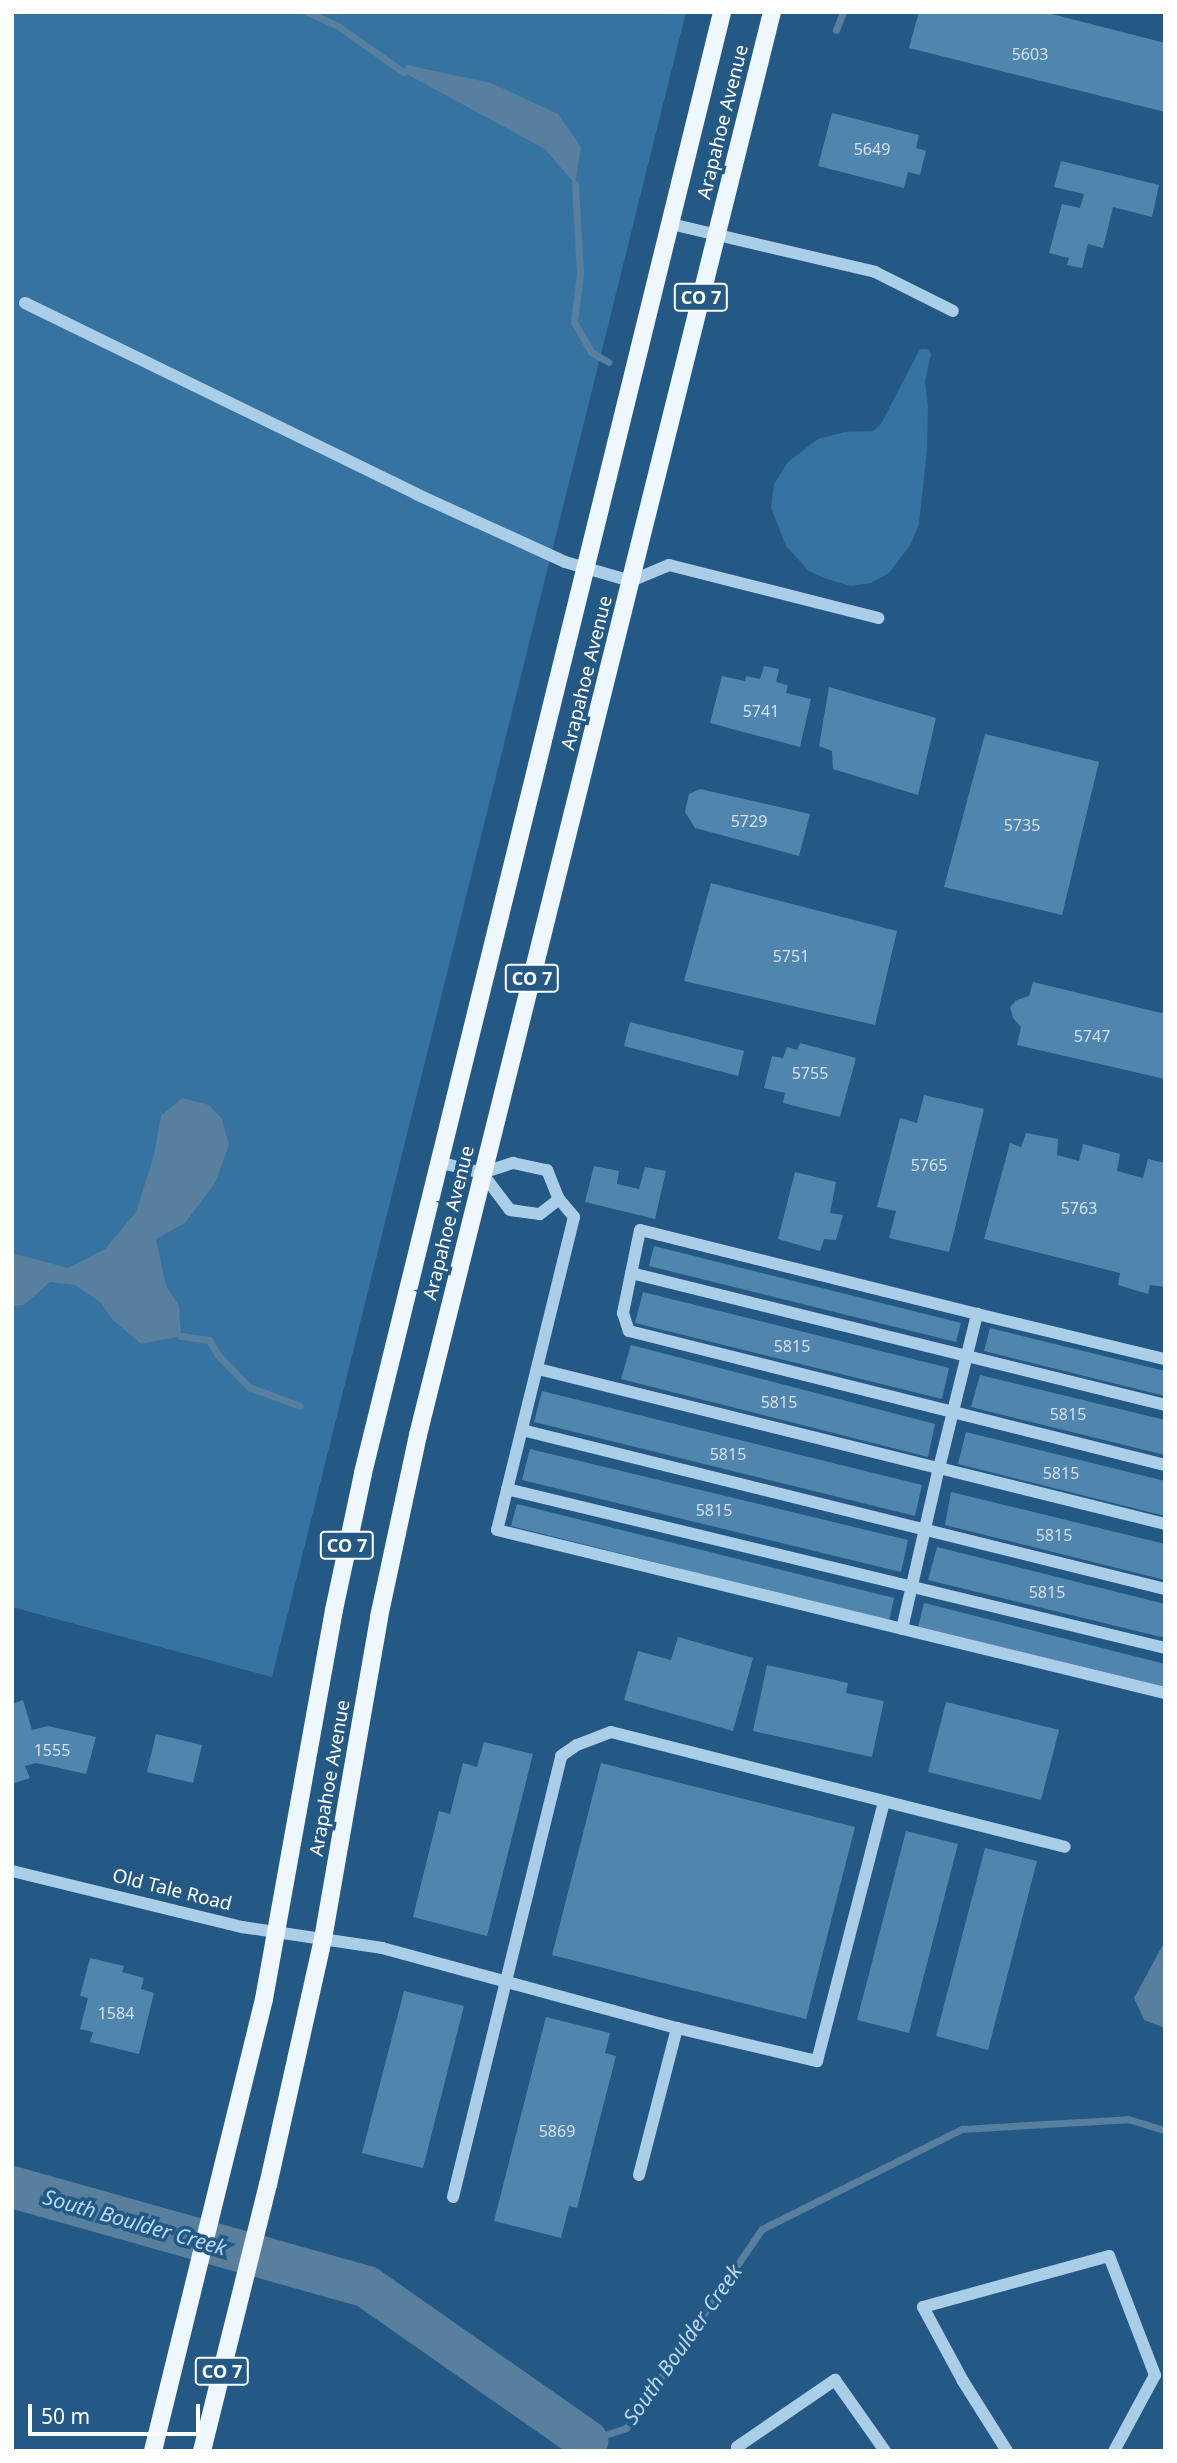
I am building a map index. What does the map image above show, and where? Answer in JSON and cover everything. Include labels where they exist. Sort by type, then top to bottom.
[{"type":"main road","name":"Arapahoe Avenue","points":[[153,2451],[222,2174],[278,1931],[347,1543],[438,1162],[722,12]]},
{"type":"main road","name":"Arapahoe Avenue","points":[[202,2451],[268,2185],[323,1939],[392,1551],[482,1174],[772,12]]},
{"type":"street","points":[[671,225],[875,272],[953,312]]},
{"type":"street","points":[[24,303],[539,551],[631,581],[669,565],[878,618]]},
{"type":"street","points":[[438,1162],[482,1174],[513,1163],[547,1170],[559,1199],[574,1217],[497,1530],[1165,1693]]},
{"type":"street","points":[[482,1174],[510,1210],[540,1214],[559,1199]]},
{"type":"street","points":[[1165,1359],[640,1230],[623,1313],[629,1331],[1165,1465]]},
{"type":"street","points":[[631,1273],[1165,1405]]},
{"type":"street","points":[[902,1629],[977,1314]]},
{"type":"street","points":[[538,1369],[1165,1524]]},
{"type":"street","points":[[522,1430],[1165,1589]]},
{"type":"street","points":[[507,1489],[1165,1648]]},
{"type":"street","points":[[453,2197],[561,1756],[577,1745],[611,1732],[1065,1847]]},
{"type":"street","name":"Old Tale Road","points":[[12,1871],[225,1924],[382,1948],[677,2028],[817,2061],[884,1801]]},
{"type":"street","points":[[639,2175],[677,2028]]},
{"type":"street","points":[[1007,2451],[963,2381],[923,2307],[1109,2256],[1155,2375],[1114,2451]]},
{"type":"street","points":[[739,2451],[737,2447],[835,2380],[885,2451]]},
{"type":"shaded area","points":[[12,12],[686,12],[272,1677],[12,1607]]},
{"type":"shaded area","points":[[407,65],[491,83],[558,114],[581,147],[575,184],[545,149],[403,72]]},
{"type":"shaded area","points":[[920,349],[927,349],[931,354],[925,381],[928,406],[927,450],[919,524],[911,544],[889,573],[871,583],[851,586],[824,578],[809,571],[786,546],[771,508],[774,484],[788,462],[818,439],[845,432],[873,431],[881,424]]},
{"type":"shaded area","points":[[182,1098],[209,1105],[222,1119],[229,1145],[215,1183],[185,1223],[156,1239],[166,1286],[179,1306],[181,1336],[141,1344],[112,1319],[100,1302],[75,1285],[50,1282],[24,1305],[12,1306],[12,1253],[68,1268],[105,1249],[136,1212],[154,1155],[161,1116]]},
{"type":"shaded area","points":[[1165,1941],[1165,2028],[1144,2020],[1134,1998]]},
{"type":"building","points":[[919,12],[1044,12],[1165,43],[1165,112],[909,48]]},
{"type":"building","points":[[832,113],[919,135],[916,148],[926,151],[920,175],[908,172],[904,188],[818,166]]},
{"type":"building","points":[[1061,161],[1159,185],[1152,217],[1113,207],[1103,248],[1088,244],[1082,268],[1067,265],[1069,258],[1049,253],[1062,204],[1080,208],[1084,194],[1054,187]]},
{"type":"building","points":[[764,666],[779,669],[776,682],[788,685],[786,693],[811,699],[800,747],[710,723],[722,676],[745,681],[746,676],[760,679]]},
{"type":"building","points":[[829,687],[936,718],[918,795],[833,769],[832,751],[819,746]]},
{"type":"building","points":[[985,734],[1099,762],[1062,915],[944,887]]},
{"type":"building","points":[[700,789],[810,814],[799,856],[695,828],[685,812],[689,794]]},
{"type":"building","points":[[711,883],[897,931],[875,1025],[684,981]]},
{"type":"building","points":[[1033,982],[1165,1014],[1165,1079],[1017,1045],[1021,1027],[1013,1018],[1010,1007],[1017,1000],[1029,996]]},
{"type":"building","points":[[630,1022],[744,1051],[738,1076],[624,1046]]},
{"type":"building","points":[[800,1043],[856,1058],[840,1117],[783,1103],[785,1093],[764,1088],[772,1056],[783,1058],[787,1047],[797,1050]]},
{"type":"building","points":[[924,1095],[984,1109],[949,1252],[889,1238],[896,1211],[877,1207],[900,1118],[917,1123]]},
{"type":"building","points":[[1026,1133],[1058,1139],[1057,1155],[1079,1161],[1083,1144],[1120,1154],[1117,1171],[1143,1178],[1148,1159],[1165,1163],[1165,1287],[1150,1285],[1148,1294],[1118,1285],[1120,1273],[984,1239],[1010,1143],[1021,1147]]},
{"type":"building","points":[[594,1166],[619,1171],[617,1184],[639,1189],[645,1167],[666,1171],[655,1219],[585,1202]]},
{"type":"building","points":[[795,1172],[836,1182],[830,1213],[843,1215],[836,1240],[824,1239],[820,1251],[778,1239]]},
{"type":"building","points":[[654,1246],[961,1323],[956,1342],[649,1266]]},
{"type":"building","points":[[643,1292],[949,1368],[942,1399],[635,1323]]},
{"type":"building","points":[[990,1328],[1165,1371],[1165,1396],[984,1351]]},
{"type":"building","points":[[631,1345],[935,1424],[928,1457],[621,1379]]},
{"type":"building","points":[[980,1375],[1165,1420],[1165,1455],[971,1407]]},
{"type":"building","points":[[542,1391],[922,1485],[915,1516],[534,1422]]},
{"type":"building","points":[[966,1432],[1165,1481],[1165,1516],[958,1464]]},
{"type":"building","points":[[530,1449],[908,1540],[901,1572],[522,1480]]},
{"type":"building","points":[[951,1492],[1165,1544],[1165,1580],[945,1525]]},
{"type":"building","points":[[517,1504],[894,1598],[889,1621],[511,1526]]},
{"type":"building","points":[[937,1547],[1165,1604],[1165,1638],[928,1580]]},
{"type":"building","points":[[924,1603],[1165,1664],[1165,1688],[918,1627]]},
{"type":"building","points":[[678,1637],[753,1658],[733,1731],[624,1700],[638,1651],[671,1660]]},
{"type":"building","points":[[767,1665],[848,1683],[846,1693],[884,1701],[872,1757],[753,1731]]},
{"type":"building","points":[[23,1700],[32,1730],[48,1726],[96,1737],[86,1774],[36,1763],[25,1766],[30,1778],[12,1784],[12,1704]]},
{"type":"building","points":[[946,1702],[1059,1730],[1041,1800],[928,1772]]},
{"type":"building","points":[[156,1734],[202,1745],[193,1783],[147,1772]]},
{"type":"building","points":[[484,1742],[533,1754],[487,1936],[413,1917],[439,1811],[450,1814],[463,1763],[477,1767]]},
{"type":"building","points":[[601,1763],[855,1827],[806,2019],[552,1955]]},
{"type":"building","points":[[906,1831],[958,1844],[909,2033],[857,2020]]},
{"type":"building","points":[[985,1848],[1037,1861],[988,2050],[936,2036]]},
{"type":"building","points":[[90,1958],[124,1966],[122,1972],[144,1978],[141,1989],[154,1993],[139,2054],[90,2042],[93,2032],[80,2029],[88,1998],[80,1996]]},
{"type":"building","points":[[404,1991],[464,2006],[423,2168],[362,2153]]},
{"type":"building","points":[[546,2017],[610,2033],[605,2053],[616,2056],[577,2208],[569,2206],[561,2238],[494,2221]]},
{"type":"waterway","points":[[307,12],[338,26],[403,72]]},
{"type":"waterway","points":[[836,30],[843,12]]},
{"type":"waterway","points":[[575,184],[580,274],[574,322],[591,352],[608,362]]},
{"type":"waterway","points":[[181,1336],[209,1340],[218,1355],[249,1387],[300,1406]]},
{"type":"waterway","name":"South Boulder Creek","points":[[594,2451],[587,2441],[626,2428],[762,2229],[962,2129],[1128,2119],[1165,2130]]},
{"type":"waterway","name":"South Boulder Creek","points":[[12,2187],[367,2287],[587,2441]]}]
